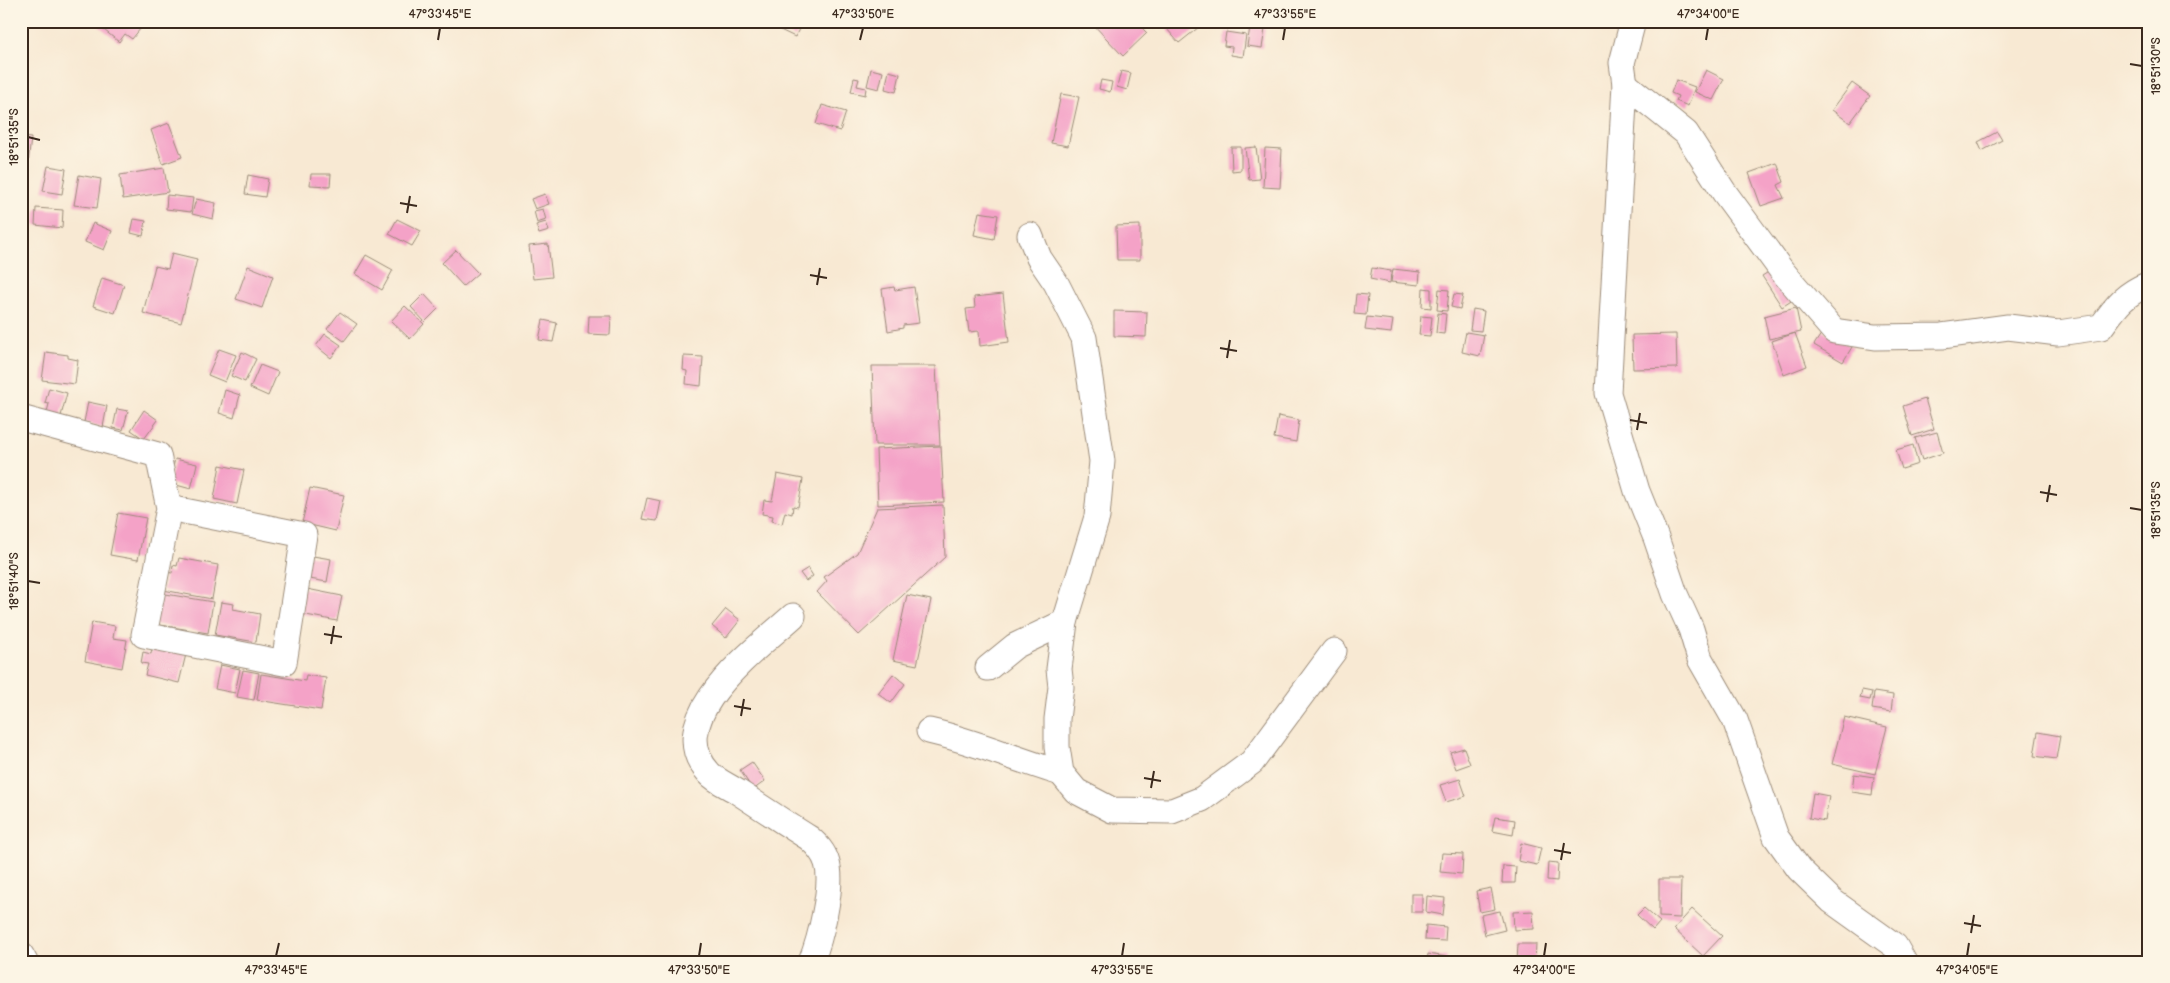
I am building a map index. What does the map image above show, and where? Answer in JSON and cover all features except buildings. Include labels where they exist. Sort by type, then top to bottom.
[{"type":"street","points":[[1633,21],[1622,63],[1624,84],[1608,393],[1637,491],[1656,538],[1675,594],[1691,629],[1700,659],[1735,720],[1776,837],[1799,868],[1832,902],[1895,946],[1904,962]]},
{"type":"street","points":[[1624,84],[1686,133],[1724,192],[1782,271],[1834,331],[1875,336],[1942,336],[2008,327],[2058,333],[2101,327],[2118,302],[2133,290],[2149,284]]},
{"type":"street","points":[[1030,236],[1039,258],[1056,283],[1084,338],[1102,461],[1097,517],[1065,622],[1057,719],[1057,747],[1061,773],[1076,791],[1112,810],[1172,811],[1202,800],[1252,762],[1334,651]]},
{"type":"street","points":[[21,418],[158,455],[170,508],[144,635],[284,662],[304,535],[170,508]]},
{"type":"street","points":[[793,616],[736,668],[714,691],[696,727],[694,743],[698,758],[710,774],[808,838],[820,848],[828,864],[828,896],[811,962]]},
{"type":"street","points":[[988,668],[1016,646],[1065,622]]},
{"type":"street","points":[[929,732],[961,738],[1009,757],[1061,773]]},
{"type":"street","points":[[21,955],[25,962]]}]
